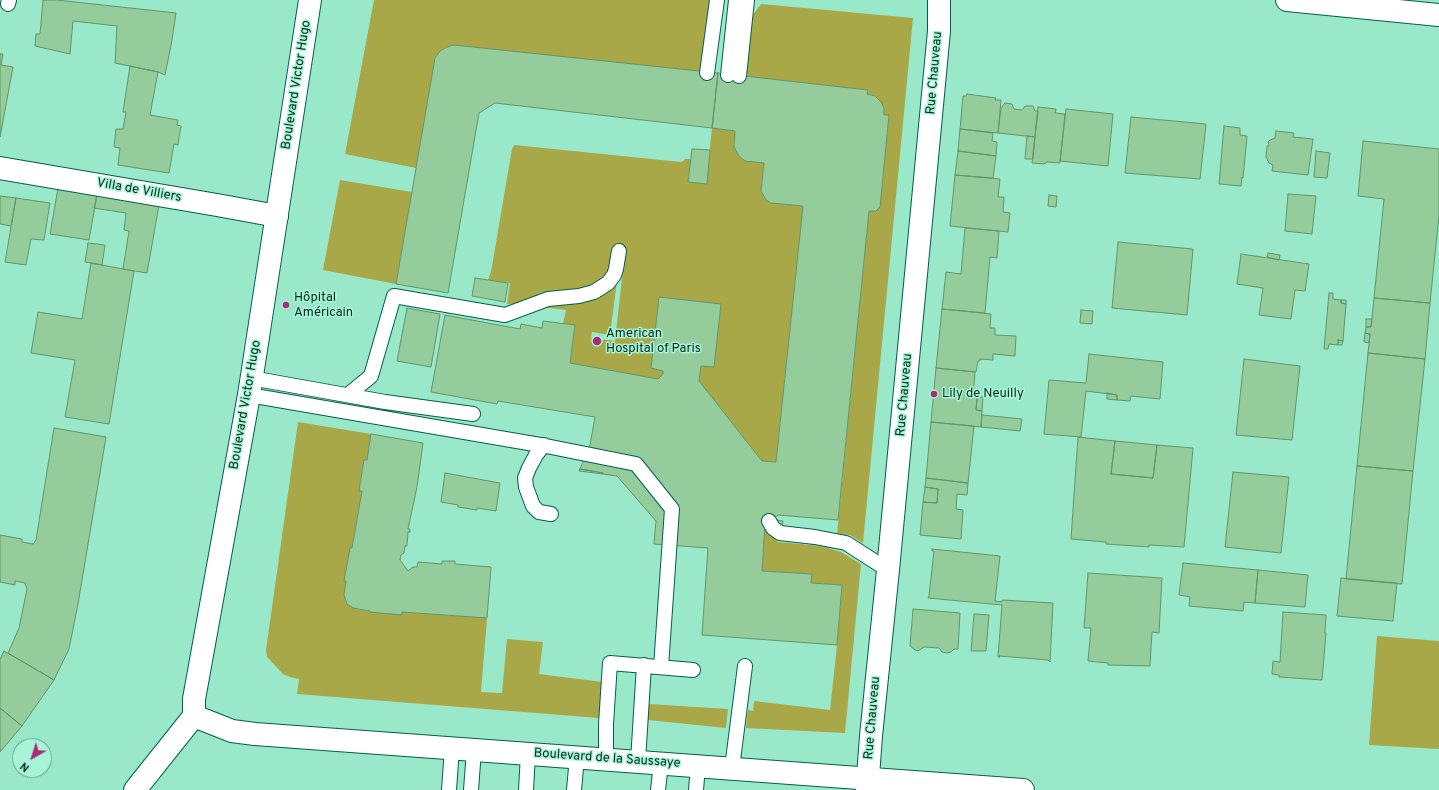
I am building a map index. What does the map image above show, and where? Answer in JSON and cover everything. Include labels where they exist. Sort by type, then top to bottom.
[{"type":"street","name":"Boulevard Victor Hugo","points":[[194,716],[194,699],[250,387],[310,0]]},
{"type":"street","name":"Rue Chauveau","points":[[867,784],[939,31],[939,0]]},
{"type":"street","points":[[1287,0],[1439,15]]},
{"type":"street","name":"Villa de Villiers","points":[[0,168],[217,204],[277,216]]},
{"type":"street","points":[[135,790],[194,716]]},
{"type":"street","name":"Boulevard de la Saussaye","points":[[194,716],[232,731],[254,734],[732,768],[867,784],[1023,790]]},
{"type":"lane","points":[[707,73],[717,0]]},
{"type":"lane","points":[[736,0],[734,75],[747,0]]},
{"type":"lane","points":[[348,395],[371,376],[394,296],[505,315],[548,299],[579,296],[594,292],[608,283],[614,275],[619,251]]},
{"type":"lane","points":[[250,387],[348,395],[473,414]]},
{"type":"lane","points":[[250,387],[636,464],[672,509],[661,667]]},
{"type":"lane","points":[[544,445],[529,468],[525,478],[526,487],[532,506],[539,512],[551,514]]},
{"type":"lane","points":[[769,522],[773,528],[780,533],[846,542],[888,570]]},
{"type":"lane","points":[[606,759],[606,724],[610,663],[694,670]]},
{"type":"lane","points":[[638,761],[644,665]]},
{"type":"lane","points":[[732,768],[745,666]]},
{"type":"lane","points":[[449,790],[452,748]]},
{"type":"lane","points":[[471,790],[474,750]]},
{"type":"lane","points":[[526,790],[528,754]]},
{"type":"lane","points":[[574,790],[577,757]]},
{"type":"lane","points":[[658,790],[661,763]]},
{"type":"lane","points":[[696,790],[698,766]]},
{"type":"shaded area","points":[[374,0],[711,0],[701,72],[454,45],[446,47],[440,51],[435,58],[416,168],[345,154]]},
{"type":"shaded area","points":[[761,4],[913,18],[863,543],[850,535],[837,534],[869,211],[876,211],[880,207],[889,116],[884,115],[884,108],[875,96],[867,94],[868,90],[746,77],[752,16]]},
{"type":"shaded area","points":[[712,128],[735,131],[734,147],[739,156],[745,161],[764,163],[761,191],[766,200],[771,203],[803,206],[776,462],[762,461],[699,381],[701,366],[714,367],[721,304],[659,298],[651,368],[663,371],[663,374],[658,379],[570,363],[575,326],[563,324],[566,310],[542,307],[617,281],[610,335],[592,332],[591,338],[615,341],[625,251],[604,276],[594,284],[577,290],[540,293],[522,304],[507,304],[510,283],[488,280],[491,272],[512,149],[514,145],[681,162],[685,159],[691,159],[688,182],[706,184]]},
{"type":"shaded area","points":[[340,180],[412,192],[396,284],[323,270]]},
{"type":"shaded area","points":[[298,422],[371,434],[367,460],[364,460],[359,491],[362,491],[352,548],[350,548],[345,599],[348,605],[355,609],[371,612],[402,614],[402,612],[487,618],[481,692],[502,693],[507,639],[543,642],[539,674],[603,682],[599,718],[297,694],[299,679],[283,674],[267,657],[266,650]]},
{"type":"shaded area","points":[[765,524],[778,542],[822,546],[841,552],[861,564],[845,733],[746,728],[748,710],[753,711],[754,701],[830,710],[837,645],[842,585],[811,583],[811,574],[762,571]]},
{"type":"shaded area","points":[[1377,636],[1439,641],[1439,749],[1369,745]]},
{"type":"shaded area","points":[[649,704],[728,709],[726,728],[648,720]]},
{"type":"building","points":[[43,0],[57,0],[176,13],[165,75],[158,72],[115,63],[117,26],[73,21],[70,54],[35,46],[36,34],[40,34]]},
{"type":"building","points":[[454,45],[718,73],[712,128],[495,103],[479,113],[448,293],[396,284],[435,58],[440,51]]},
{"type":"building","points":[[0,54],[3,54],[1,65],[13,67],[0,137]]},
{"type":"building","points":[[130,66],[158,72],[150,115],[178,120],[177,125],[181,126],[178,145],[174,144],[169,173],[118,165],[120,148],[114,147],[116,129],[123,129],[126,112],[123,112]]},
{"type":"building","points":[[718,73],[868,90],[867,94],[875,96],[881,102],[884,108],[884,115],[889,115],[880,207],[876,211],[869,211],[838,520],[778,515],[765,524],[762,571],[812,574],[811,583],[842,585],[837,645],[702,635],[708,548],[654,544],[656,521],[617,476],[580,469],[590,445],[595,417],[498,401],[497,404],[431,392],[445,315],[520,329],[521,324],[542,328],[543,321],[575,325],[570,363],[658,379],[663,374],[663,371],[651,368],[659,297],[721,304],[714,367],[701,366],[699,381],[762,461],[776,462],[803,206],[771,203],[766,200],[761,191],[764,163],[745,161],[739,156],[734,147],[735,131],[712,128]]},
{"type":"building","points":[[967,94],[1001,100],[998,133],[960,129],[963,96],[966,96]]},
{"type":"building","points":[[1005,103],[1012,104],[1014,109],[1022,110],[1025,106],[1033,106],[1035,111],[1038,111],[1035,137],[998,133],[1001,108]]},
{"type":"building","points":[[1038,107],[1056,109],[1055,113],[1065,114],[1060,163],[1032,163]]},
{"type":"building","points":[[1066,109],[1113,114],[1108,166],[1060,161]]},
{"type":"building","points":[[1131,117],[1206,124],[1200,179],[1125,173]]},
{"type":"building","points":[[1224,126],[1240,128],[1240,135],[1247,136],[1241,186],[1219,184]]},
{"type":"building","points":[[960,129],[993,133],[992,141],[997,142],[996,156],[958,151]]},
{"type":"building","points":[[1276,131],[1294,133],[1293,137],[1313,139],[1308,175],[1272,171],[1273,165],[1269,163],[1266,157],[1267,146],[1269,146],[1268,142],[1270,140],[1275,138]]},
{"type":"building","points":[[1027,136],[1035,137],[1033,159],[1025,159]]},
{"type":"building","points":[[1363,141],[1439,149],[1439,215],[1430,303],[1374,298],[1384,199],[1358,196]]},
{"type":"building","points":[[692,149],[710,150],[707,184],[688,182]]},
{"type":"building","points":[[958,151],[996,156],[993,178],[955,175]]},
{"type":"building","points":[[1316,151],[1330,153],[1327,178],[1314,177]]},
{"type":"building","points":[[955,175],[1000,179],[998,197],[1004,197],[1003,212],[1010,213],[1008,232],[950,226]]},
{"type":"building","points":[[58,188],[97,195],[89,240],[50,234]]},
{"type":"building","points":[[1288,194],[1316,196],[1312,234],[1285,231]]},
{"type":"building","points":[[97,195],[159,205],[147,273],[123,269],[129,231],[124,230],[126,213],[94,208]]},
{"type":"building","points":[[1049,195],[1057,196],[1056,207],[1048,206]]},
{"type":"building","points":[[0,196],[16,198],[11,226],[0,224]]},
{"type":"building","points":[[16,198],[50,203],[44,240],[31,239],[26,265],[5,262]]},
{"type":"building","points":[[965,228],[999,231],[997,258],[990,257],[985,313],[942,309],[946,272],[961,274]]},
{"type":"building","points":[[1118,242],[1193,249],[1187,315],[1112,308]]},
{"type":"building","points":[[88,243],[105,245],[102,265],[85,262]]},
{"type":"building","points":[[1268,253],[1280,255],[1279,260],[1267,257]]},
{"type":"building","points":[[1241,254],[1309,264],[1305,291],[1295,290],[1291,319],[1259,315],[1263,288],[1237,284]]},
{"type":"building","points":[[91,263],[134,271],[109,424],[65,417],[75,360],[31,353],[38,312],[82,319]]},
{"type":"building","points":[[475,278],[508,283],[505,302],[472,296]]},
{"type":"building","points":[[1329,293],[1333,293],[1333,299],[1341,300],[1341,303],[1346,304],[1343,341],[1338,340],[1338,345],[1329,344],[1328,349],[1324,349]]},
{"type":"building","points":[[1374,298],[1430,303],[1425,359],[1368,353],[1370,334],[1365,333],[1366,327],[1371,327]]},
{"type":"building","points":[[1341,300],[1346,300],[1346,304],[1341,303]]},
{"type":"building","points":[[407,308],[440,314],[431,367],[397,361]]},
{"type":"building","points":[[942,309],[991,314],[990,328],[995,328],[995,335],[1016,336],[1015,356],[993,354],[993,360],[980,359],[980,361],[978,361],[976,372],[936,368]]},
{"type":"building","points":[[1081,310],[1093,311],[1092,324],[1080,323]]},
{"type":"building","points":[[1366,319],[1372,319],[1371,327],[1366,327]]},
{"type":"building","points":[[1365,333],[1370,334],[1369,343],[1364,342]]},
{"type":"building","points":[[1338,340],[1343,341],[1342,345],[1338,345]]},
{"type":"building","points":[[1368,353],[1425,359],[1413,471],[1357,466]]},
{"type":"building","points":[[1089,354],[1163,362],[1160,399],[1131,396],[1130,401],[1117,400],[1117,395],[1086,391],[1081,437],[1044,434],[1049,380],[1086,383]]},
{"type":"building","points":[[1244,359],[1300,366],[1292,440],[1236,435]]},
{"type":"building","points":[[936,368],[975,372],[973,397],[977,397],[976,410],[982,411],[981,427],[931,422]]},
{"type":"building","points":[[1107,393],[1117,395],[1117,400],[1107,399]]},
{"type":"building","points":[[977,397],[983,397],[982,411],[976,410]]},
{"type":"building","points":[[982,415],[1022,419],[1020,431],[981,427]]},
{"type":"building","points":[[931,422],[974,426],[968,483],[926,478]]},
{"type":"building","points":[[54,428],[106,437],[69,649],[54,680],[8,653],[19,628],[27,589],[25,583],[15,581],[15,585],[0,582],[0,535],[22,539],[22,542],[33,544],[36,540]]},
{"type":"building","points":[[371,434],[423,443],[417,487],[408,529],[410,529],[410,532],[408,532],[407,546],[405,546],[404,553],[401,555],[400,560],[408,571],[413,567],[417,567],[418,562],[442,564],[442,561],[455,561],[455,564],[491,567],[487,618],[402,612],[402,615],[370,612],[353,608],[347,604],[344,595],[346,581],[344,581],[350,548],[352,548],[362,491],[359,491],[364,460],[367,460]]},
{"type":"building","points":[[1078,437],[1115,441],[1111,474],[1153,478],[1157,445],[1193,448],[1184,547],[1149,545],[1149,547],[1106,544],[1106,542],[1071,539]]},
{"type":"building","points":[[1115,441],[1157,445],[1153,478],[1111,474]]},
{"type":"building","points":[[1357,466],[1413,471],[1402,584],[1346,579]]},
{"type":"building","points":[[580,469],[603,473],[603,474],[579,471]]},
{"type":"building","points":[[1233,472],[1289,477],[1281,553],[1225,547]]},
{"type":"building","points":[[445,473],[500,483],[496,511],[458,507],[458,505],[441,502]]},
{"type":"building","points":[[926,478],[968,483],[967,495],[957,494],[956,509],[963,510],[961,539],[920,535],[923,502],[937,503],[938,489],[925,487]]},
{"type":"building","points":[[925,487],[938,489],[937,503],[923,502]]},
{"type":"building","points":[[777,520],[783,521],[782,528],[776,528]]},
{"type":"building","points":[[932,549],[1000,556],[995,601],[1002,602],[1002,600],[1053,603],[1050,662],[1048,660],[998,657],[1002,605],[928,598],[934,551],[932,551]]},
{"type":"building","points":[[1183,563],[1258,570],[1255,603],[1244,602],[1243,611],[1189,606],[1190,597],[1179,595]]},
{"type":"building","points":[[1258,570],[1308,575],[1305,607],[1255,603]]},
{"type":"building","points":[[1088,573],[1162,578],[1159,633],[1152,632],[1150,666],[1108,665],[1108,663],[1088,661],[1091,628],[1084,628]]},
{"type":"building","points":[[1341,578],[1397,583],[1393,621],[1337,616]]},
{"type":"building","points":[[913,609],[960,613],[958,649],[954,649],[947,653],[942,652],[939,648],[924,647],[918,651],[910,646]]},
{"type":"building","points":[[1283,612],[1326,615],[1322,680],[1279,677],[1279,675],[1272,674],[1273,661],[1280,662]]},
{"type":"building","points":[[974,614],[989,615],[986,651],[971,651]]},
{"type":"building","points":[[4,651],[54,680],[22,726],[0,708],[0,659]]},
{"type":"building","points":[[0,708],[22,726],[0,752]]},
{"type":"place","name":"Hôpital Américain","points":[[286,305]]},
{"type":"place","name":"American Hospital of Paris","points":[[597,341]]},
{"type":"place","name":"Lily de Neuilly","points":[[934,394]]}]
